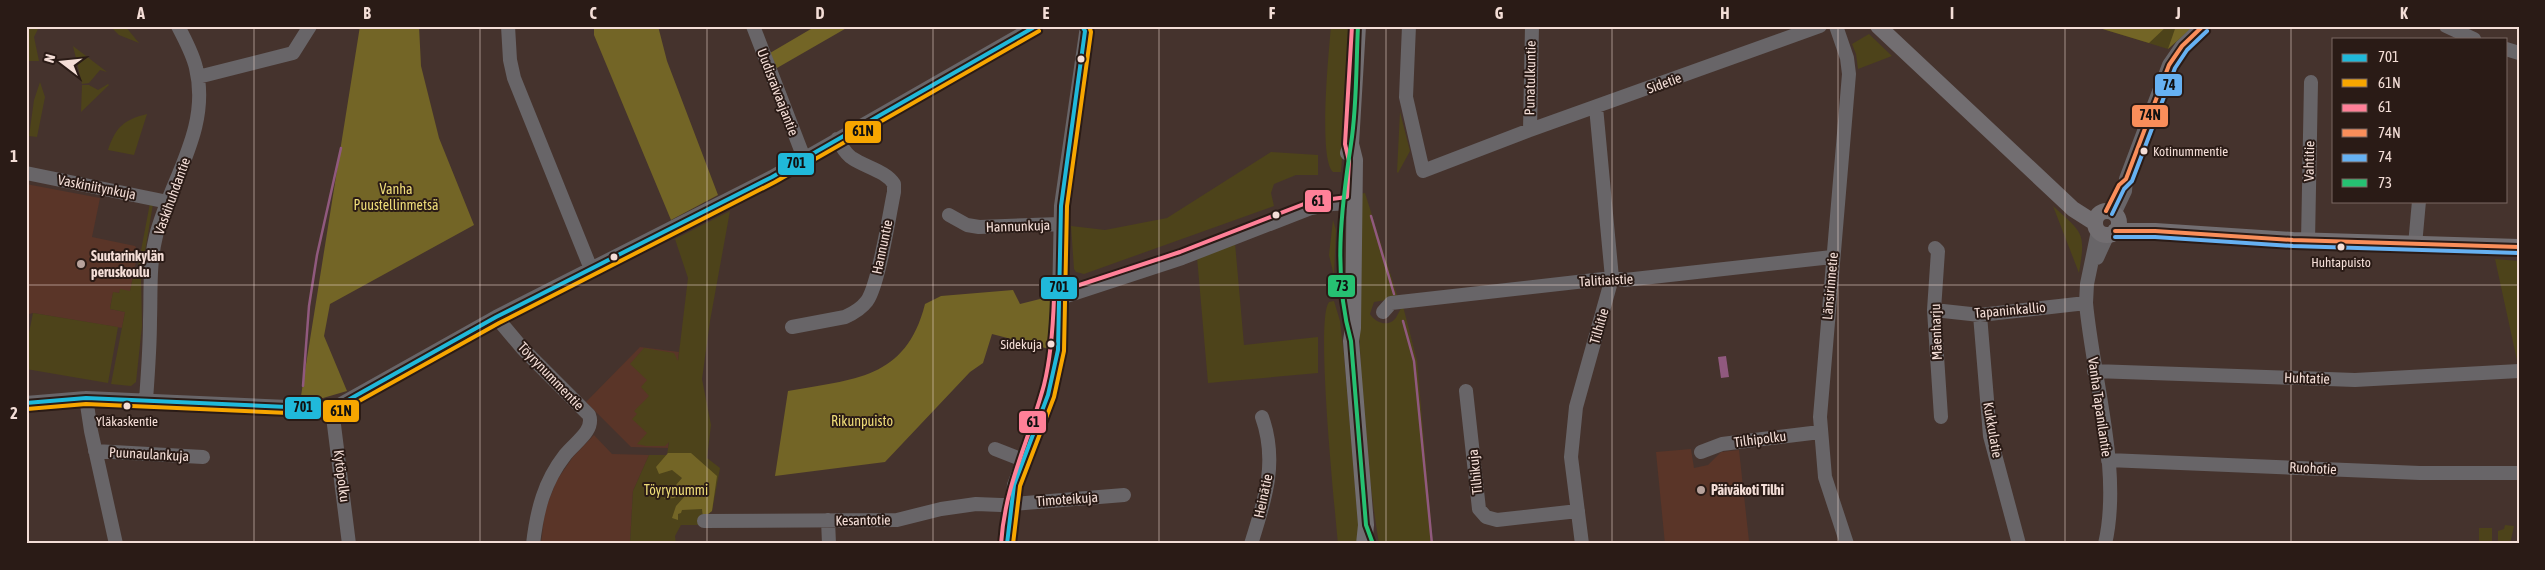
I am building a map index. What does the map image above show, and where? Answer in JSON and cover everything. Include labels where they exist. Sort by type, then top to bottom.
[{"type":"main road","points":[[1358,26],[1351,144],[1355,160],[1348,202],[1353,328],[1351,341],[1366,525],[1364,544]]},
{"type":"main road","points":[[1878,26],[2066,200],[2107,222],[2155,231],[2308,241],[2519,247]]},
{"type":"main road","points":[[1366,525],[1373,544]]},
{"type":"street","name":"Vaskihuhdantie","points":[[146,400],[150,274],[156,236],[194,135],[199,100],[196,66],[178,26]]},
{"type":"street","points":[[198,77],[293,54],[310,26]]},
{"type":"street","points":[[508,26],[510,60],[514,78],[591,269]]},
{"type":"street","name":"Uudisraivaajantie","points":[[753,26],[804,158]]},
{"type":"street","points":[[26,404],[86,398],[332,409],[496,317],[734,197],[1036,26]]},
{"type":"street","name":"Sidetie","points":[[1409,26],[1406,97],[1423,170],[1820,26]]},
{"type":"street","name":"Punatulkuntie","points":[[1530,130],[1532,26]]},
{"type":"street","name":"Länsirinnetie","points":[[1836,26],[1848,58],[1849,74],[1821,384],[1820,432],[1824,477],[1847,544]]},
{"type":"street","name":"Vanha Tapanilantie","points":[[2105,544],[2112,511],[2108,460],[2086,304],[2090,270],[2107,222],[2125,191],[2126,179],[2169,65],[2182,46],[2204,26]]},
{"type":"street","points":[[2446,26],[2472,38]]},
{"type":"street","points":[[1007,544],[1011,503],[1023,460],[1039,423],[1052,381],[1059,341],[1060,224],[1085,28]]},
{"type":"street","name":"Vahtitie","points":[[2308,241],[2311,82]]},
{"type":"street","name":"Tilhitie","points":[[1582,544],[1571,458],[1576,407],[1612,278],[1596,107]]},
{"type":"street","name":"Hannuntie","points":[[792,327],[853,314],[867,301],[874,286],[894,184],[888,178],[847,154],[837,139]]},
{"type":"street","name":"Vaskiniitynkuja","points":[[26,173],[168,202]]},
{"type":"street","points":[[1060,298],[1182,258],[1312,208],[1348,202]]},
{"type":"street","points":[[2415,245],[2419,202]]},
{"type":"street","name":"Hannunkuja","points":[[949,215],[967,225],[979,227],[1060,224]]},
{"type":"street","name":"Mäenharju","points":[[1936,248],[1938,251],[1934,310],[1941,418]]},
{"type":"street","name":"Talitiaistie","points":[[1383,312],[1391,303],[1612,278],[1625,280],[1832,257]]},
{"type":"street","name":"Tapaninkallio","points":[[1934,310],[1980,315],[2086,304]]},
{"type":"street","name":"Kukkulatie","points":[[1980,315],[1990,436],[2019,544]]},
{"type":"street","name":"Töyrynummentie","points":[[496,317],[523,349],[589,415],[591,420],[588,430],[571,447],[550,477],[539,506],[533,544]]},
{"type":"street","name":"Huhtatie","points":[[2094,371],[2355,380],[2519,371]]},
{"type":"street","name":"Tilhikuja","points":[[1466,391],[1479,509],[1486,517],[1497,520],[1578,511]]},
{"type":"street","points":[[86,398],[95,451],[116,544]]},
{"type":"street","name":"Kytöpolku","points":[[332,409],[349,544]]},
{"type":"street","name":"Heinätie","points":[[1251,544],[1269,484],[1270,473],[1267,431],[1262,417]]},
{"type":"street","name":"Tilhipolku","points":[[1702,452],[1722,444],[1820,432]]},
{"type":"street","points":[[995,449],[1023,460]]},
{"type":"street","name":"Puunaulankuja","points":[[95,451],[203,457]]},
{"type":"street","name":"Ruohotie","points":[[2108,460],[2420,473],[2519,474]]},
{"type":"street","name":"Timoteikuja","points":[[1011,503],[1124,495]]},
{"type":"street","name":"Kesantotie","points":[[709,521],[897,520],[941,509],[976,504],[1011,503]]},
{"type":"street","points":[[828,520],[829,544]]},
{"type":"shaded area","name":"Suutarinkylän peruskoulu","points":[[26,184],[100,198],[92,237],[135,246],[138,251],[130,292],[113,293],[110,309],[125,312],[122,328],[33,313],[26,315]]},
{"type":"shaded area","points":[[640,347],[679,352],[668,448],[631,447],[586,402]]},
{"type":"shaded area","points":[[1726,356],[1729,377],[1721,378],[1718,357]]},
{"type":"shaded area","points":[[594,435],[612,454],[649,455],[633,491],[630,544],[541,544],[545,510],[557,480],[573,457]]},
{"type":"shaded area","name":"Päiväkoti Tilhi","points":[[1691,449],[1694,468],[1708,465],[1721,452],[1739,450],[1749,541],[1719,544],[1665,544],[1656,452]]},
{"type":"green space","points":[[26,26],[49,26],[38,29],[34,37],[39,61],[26,61]]},
{"type":"green space","points":[[110,26],[125,26],[139,43],[119,35]]},
{"type":"green space","name":"Vanha Puustellinmetsä","points":[[360,26],[419,26],[421,66],[439,138],[474,225],[330,304],[324,336],[347,391],[323,398],[301,396]]},
{"type":"green space","points":[[594,26],[658,26],[667,61],[718,195],[671,220],[594,35]]},
{"type":"green space","points":[[816,26],[850,26],[777,68],[770,53]]},
{"type":"green space","points":[[1331,26],[1352,26],[1341,172],[1333,172],[1326,147],[1325,126]]},
{"type":"green space","points":[[2093,26],[2194,26],[2168,49]]},
{"type":"green space","points":[[2096,26],[2167,26],[2149,43],[2096,27]]},
{"type":"green space","points":[[2176,26],[2194,26],[2168,49]]},
{"type":"green space","points":[[1869,34],[1892,56],[1858,69],[1856,54],[1852,44]]},
{"type":"green space","points":[[73,46],[107,72],[100,70],[89,83],[82,84]]},
{"type":"green space","points":[[40,82],[45,97],[37,137],[29,136],[34,100]]},
{"type":"green space","points":[[108,84],[81,112],[82,85],[89,85],[98,90]]},
{"type":"green space","points":[[1400,112],[1410,151],[1398,173],[1397,172]]},
{"type":"green space","points":[[147,114],[134,155],[108,150],[114,136],[126,122]]},
{"type":"green space","points":[[1271,152],[1318,155],[1318,175],[1296,175],[1274,184],[1271,193],[1274,206],[1084,274],[1076,272],[1074,269],[1071,226],[1105,230],[1167,218]]},
{"type":"green space","points":[[1365,193],[1398,298],[1374,302],[1370,314],[1378,321],[1388,323],[1394,320],[1403,306],[1417,361],[1433,544],[1379,544],[1368,457],[1359,326],[1358,194]]},
{"type":"green space","points":[[150,203],[153,204],[141,275],[142,326],[136,382],[131,386],[111,384],[125,312],[110,309],[113,292],[119,293],[120,289],[130,291],[133,277],[136,277]]},
{"type":"green space","points":[[2053,206],[2071,222],[2080,234],[2082,249],[2079,273]]},
{"type":"green space","name":"Töyrynummi","points":[[730,211],[710,321],[702,379],[711,425],[707,458],[720,468],[712,511],[703,518],[703,525],[681,525],[675,536],[676,544],[630,544],[633,491],[649,455],[667,455],[669,442],[665,446],[637,444],[647,433],[632,419],[637,414],[634,411],[649,396],[641,387],[647,380],[630,364],[644,348],[674,353],[678,361],[688,278],[675,239]]},
{"type":"green space","points":[[1333,220],[1336,230],[1334,276],[1329,255]]},
{"type":"green space","points":[[1235,243],[1244,345],[1318,337],[1318,373],[1208,383],[1197,257]]},
{"type":"green space","points":[[2495,259],[2519,261],[2519,365],[2518,365]]},
{"type":"green space","name":"Rikunpuisto","points":[[1013,290],[1020,304],[1052,296],[1049,349],[992,334],[983,363],[970,372],[885,462],[775,476],[788,391],[855,378],[874,371],[890,362],[905,348],[916,329],[925,304],[941,296]]},
{"type":"green space","points":[[1334,301],[1340,321],[1344,356],[1360,544],[1338,544],[1327,417],[1324,342],[1325,316],[1329,302]]},
{"type":"green space","points":[[33,313],[118,327],[108,383],[26,369],[26,348]]},
{"type":"green space","points":[[668,453],[691,453],[717,476],[712,511],[703,518],[702,509],[682,510],[678,514],[678,520],[672,518],[676,506],[684,497],[682,494],[674,498],[664,499],[682,478],[672,470],[659,474],[656,467]]},
{"type":"green space","points":[[2505,525],[2514,526],[2510,544],[2498,542],[2498,531],[2504,529]]},
{"type":"green space","points":[[2479,528],[2492,528],[2492,544],[2479,544]]},
{"type":"waterway","points":[[303,386],[309,306],[317,255],[341,148]]},
{"type":"waterway","points":[[1371,216],[1394,294]]},
{"type":"waterway","points":[[1403,321],[1414,361],[1432,544]]},
{"type":"transit line","name":"701","points":[[26,403],[86,398],[332,409],[496,317],[772,177],[1036,26]]},
{"type":"transit line","name":"701","points":[[1007,544],[1014,485],[1048,395],[1058,350],[1061,206],[1085,31],[1082,26]]},
{"type":"transit line","name":"61N","points":[[1013,544],[1020,486],[1054,397],[1064,351],[1067,206],[1091,32],[1089,26]]},
{"type":"transit line","name":"61","points":[[1058,292],[1180,252],[1309,202],[1347,197],[1349,161],[1345,144],[1352,26]]},
{"type":"transit line","name":"73","points":[[1358,26],[1353,130],[1344,193],[1340,268],[1345,317],[1351,341],[1366,525],[1373,544]]},
{"type":"transit line","name":"74N","points":[[2106,211],[2119,185],[2126,179],[2169,65],[2182,46],[2203,26]]},
{"type":"transit line","name":"61N","points":[[27,409],[86,404],[334,415],[499,323],[775,182],[1039,31]]},
{"type":"transit line","name":"74","points":[[2112,214],[2124,189],[2132,181],[2175,68],[2187,50],[2207,31]]},
{"type":"transit line","name":"74N","points":[[2115,231],[2155,231],[2293,240],[2519,247]]},
{"type":"transit line","name":"74","points":[[2115,237],[2155,237],[2293,246],[2519,253]]},
{"type":"transit line","name":"61","points":[[1001,544],[1003,522],[1012,482],[1044,385],[1051,342],[1054,298]]},
{"type":"place","name":"Kotinummentie","points":[[2144,151]]},
{"type":"place","name":"Huhtapuisto","points":[[2341,247]]},
{"type":"place","name":"Suutarinkylän peruskoulu","points":[[81,264]]},
{"type":"place","name":"Sidekuja","points":[[1051,344]]},
{"type":"place","name":"Yläkaskentie","points":[[127,406]]},
{"type":"place","name":"Päiväkoti Tilhi","points":[[1701,490]]}]
